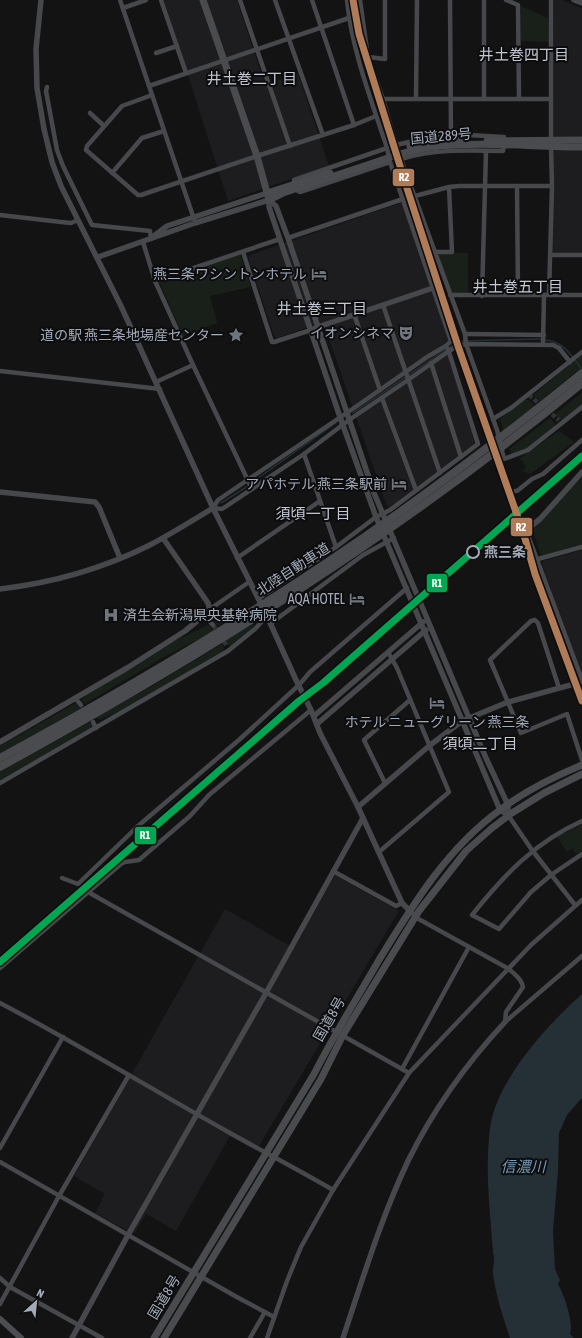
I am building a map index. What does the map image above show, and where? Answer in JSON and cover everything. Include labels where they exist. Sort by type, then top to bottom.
[{"type":"highway","points":[[204,0],[257,156],[268,196]]},
{"type":"highway","name":"国道289号","points":[[551,144],[582,140]]},
{"type":"highway","name":"国道289号","points":[[268,196],[344,170],[408,152],[430,148],[451,141],[551,144],[582,147]]},
{"type":"highway","name":"北陸自動車道","points":[[510,436],[582,373]]},
{"type":"highway","name":"北陸自動車道","points":[[0,767],[160,677],[249,618],[370,542],[582,383]]},
{"type":"highway","points":[[510,436],[530,427],[582,387]]},
{"type":"highway","name":"北陸自動車道","points":[[0,758],[249,618]]},
{"type":"highway","name":"国道8号","points":[[154,1338],[339,1033],[409,911],[434,876],[460,845],[500,810],[544,783],[582,764]]},
{"type":"highway","name":"国道8号","points":[[164,1338],[320,1079],[339,1033],[416,916],[466,851],[492,828],[508,815],[544,793],[582,774]]},
{"type":"main road","points":[[0,1319],[21,1338]]},
{"type":"street","points":[[41,0],[36,49],[38,88],[44,129],[52,162],[61,186],[98,257],[160,389],[213,508],[267,616],[402,903],[416,916],[509,969],[518,977],[523,984],[523,987],[506,1012],[505,1022]]},
{"type":"street","points":[[120,0],[194,220]]},
{"type":"street","points":[[123,8],[146,0]]},
{"type":"street","points":[[161,0],[186,73]]},
{"type":"street","points":[[240,0],[290,146]]},
{"type":"street","points":[[275,0],[323,135]]},
{"type":"street","points":[[312,0],[354,125]]},
{"type":"street","points":[[213,508],[222,509],[304,454],[343,424],[382,398],[427,357],[446,346],[451,341],[390,162],[387,148],[359,63],[349,18],[347,0]]},
{"type":"street","points":[[360,0],[368,57],[383,99],[396,145],[465,335],[466,343],[493,419],[504,458],[528,450],[560,421],[582,407]]},
{"type":"street","points":[[368,57],[385,59],[385,0]]},
{"type":"street","points":[[416,99],[417,0]]},
{"type":"street","points":[[396,145],[426,138],[451,141],[450,0]]},
{"type":"street","points":[[484,0],[484,99]]},
{"type":"street","points":[[506,0],[518,6]]},
{"type":"street","points":[[518,0],[519,99]]},
{"type":"street","points":[[549,295],[552,186],[550,99],[552,0]]},
{"type":"street","points":[[574,0],[582,3]]},
{"type":"street","points":[[149,86],[224,62],[349,18]]},
{"type":"street","points":[[156,53],[177,46]]},
{"type":"street","points":[[47,87],[46,90],[57,150],[63,166],[92,225],[150,231],[151,239]]},
{"type":"street","points":[[152,95],[122,106],[86,146],[86,150],[141,196],[257,156],[354,125],[376,116]]},
{"type":"street","points":[[383,99],[550,99]]},
{"type":"street","points":[[90,112],[104,126]]},
{"type":"street","points":[[112,173],[142,138],[164,131]]},
{"type":"street","points":[[401,159],[418,154],[504,151],[504,143]]},
{"type":"street","points":[[387,148],[294,180],[295,187],[300,192],[390,162]]},
{"type":"street","points":[[482,296],[486,151]]},
{"type":"street","points":[[517,186],[518,296]]},
{"type":"street","points":[[415,196],[449,187],[552,186]]},
{"type":"street","points":[[435,252],[452,252],[449,187]]},
{"type":"street","points":[[98,257],[151,239],[194,220],[268,196]]},
{"type":"street","points":[[268,196],[276,206],[288,238],[368,476],[486,758],[508,805],[508,815]]},
{"type":"street","points":[[268,196],[269,207],[340,417],[376,517],[388,542],[424,632],[500,810],[508,815],[532,850],[575,905]]},
{"type":"street","points":[[288,238],[403,199]]},
{"type":"street","points":[[0,215],[66,223],[71,223],[78,220]]},
{"type":"street","points":[[155,281],[280,239]]},
{"type":"street","points":[[142,242],[155,281],[193,365],[252,488]]},
{"type":"street","points":[[243,252],[272,342],[433,288]]},
{"type":"street","points":[[551,254],[582,255]]},
{"type":"street","points":[[450,295],[582,296]]},
{"type":"street","points":[[544,295],[544,339]]},
{"type":"street","points":[[383,305],[440,472]]},
{"type":"street","points":[[354,314],[380,390]]},
{"type":"street","points":[[465,335],[544,339],[557,346],[571,361]]},
{"type":"street","points":[[0,590],[60,579],[90,570],[163,538],[213,508],[218,500],[380,390],[431,363],[458,346],[466,343],[544,339]]},
{"type":"street","points":[[258,599],[336,547],[376,517],[383,514],[478,444],[446,346]]},
{"type":"street","points":[[493,419],[511,408],[582,352]]},
{"type":"street","points":[[431,363],[461,457]]},
{"type":"street","points":[[156,382],[193,365]]},
{"type":"street","points":[[0,371],[160,389]]},
{"type":"street","points":[[382,398],[416,490]]},
{"type":"street","points":[[515,491],[517,491],[532,478],[542,474],[582,440]]},
{"type":"street","points":[[304,454],[336,547]]},
{"type":"street","points":[[358,807],[429,746],[462,721],[508,702],[582,681],[526,530],[540,519],[582,472]]},
{"type":"street","points":[[0,492],[94,502],[99,507],[120,558]]},
{"type":"street","points":[[237,558],[320,500]]},
{"type":"street","points":[[0,742],[127,668],[185,631],[207,613],[208,603],[163,538]]},
{"type":"street","points":[[270,624],[363,555],[394,538]]},
{"type":"street","points":[[538,560],[582,547]]},
{"type":"street","points":[[208,608],[213,607],[249,582]]},
{"type":"street","points":[[62,878],[78,884],[138,826],[240,739],[299,686],[310,672],[407,588]]},
{"type":"street","points":[[204,616],[213,625]]},
{"type":"street","points":[[0,783],[96,728],[228,648],[255,629],[267,616]]},
{"type":"street","points":[[314,716],[427,618]]},
{"type":"street","points":[[559,688],[538,623],[535,620],[531,621],[490,660],[521,733],[567,714],[582,760]]},
{"type":"street","points":[[317,724],[431,626]]},
{"type":"street","points":[[379,852],[449,792],[388,652]]},
{"type":"street","points":[[75,698],[81,705]]},
{"type":"street","points":[[385,783],[364,740],[410,700]]},
{"type":"street","points":[[0,968],[122,863],[139,860],[190,816],[209,796],[311,710]]},
{"type":"street","points":[[93,722],[96,728]]},
{"type":"street","points":[[72,1338],[80,1326],[128,1235],[363,818]]},
{"type":"street","points":[[582,822],[558,833],[532,850],[501,879],[472,915],[498,929],[531,892],[551,875],[582,854]]},
{"type":"street","points":[[333,871],[396,906],[402,903]]},
{"type":"street","points":[[88,892],[409,1073]]},
{"type":"street","points":[[268,1338],[286,1281],[301,1247],[333,1190],[409,1073],[531,945],[582,900]]},
{"type":"street","points":[[402,1069],[469,947]]},
{"type":"street","points":[[343,1338],[382,1222],[408,1161],[440,1104],[468,1065],[505,1022],[582,956]]},
{"type":"street","points":[[0,1003],[63,1036],[197,1114],[333,1190]]},
{"type":"street","points":[[0,1148],[63,1036]]},
{"type":"street","points":[[0,1304],[59,1196],[129,1075]]},
{"type":"street","points":[[0,1162],[274,1317]]},
{"type":"street","points":[[0,1278],[10,1287],[102,1338]]},
{"type":"street","points":[[250,1338],[265,1312]]},
{"type":"shaded area","points":[[164,0],[237,0],[265,85],[298,73],[329,166],[228,201]]},
{"type":"shaded area","points":[[554,0],[562,0],[582,8],[582,257],[552,257]]},
{"type":"shaded area","points":[[521,6],[548,18],[549,42],[521,41]]},
{"type":"shaded area","points":[[401,203],[449,341],[445,343],[475,444],[390,507],[387,506],[323,322],[277,338],[274,336],[248,257],[250,255]]},
{"type":"shaded area","points":[[435,253],[468,253],[468,294],[451,294]]},
{"type":"shaded area","points":[[240,255],[251,287],[210,296],[217,323],[183,336],[159,281]]},
{"type":"shaded area","points":[[582,355],[582,367],[540,401],[533,395]]},
{"type":"shaded area","points":[[582,393],[582,405],[562,421],[555,414]]},
{"type":"shaded area","points":[[525,400],[528,400],[535,406],[503,430],[500,419]]},
{"type":"shaded area","points":[[550,418],[555,424],[553,428],[527,449],[513,456],[509,449]]},
{"type":"shaded area","points":[[559,431],[574,442],[530,474],[522,471],[526,467],[520,458]]},
{"type":"shaded area","points":[[582,477],[582,545],[541,556],[532,528]]},
{"type":"shaded area","points":[[582,550],[582,679],[542,564],[543,561]]},
{"type":"shaded area","points":[[233,607],[242,611],[218,626],[215,623],[215,616],[226,609]]},
{"type":"shaded area","points":[[253,624],[253,629],[232,646],[228,645],[226,639]]},
{"type":"shaded area","points":[[208,625],[214,631],[162,658],[85,704],[81,699],[169,643]]},
{"type":"shaded area","points":[[222,644],[224,649],[223,651],[123,710],[99,720],[96,717],[147,689]]},
{"type":"shaded area","points":[[74,704],[81,708],[0,754],[0,746]]},
{"type":"shaded area","points":[[90,722],[93,727],[0,780],[0,772]]},
{"type":"shaded area","points":[[582,824],[582,851],[576,854],[573,848],[567,852],[557,837]]},
{"type":"shaded area","points":[[335,875],[399,911],[256,1151],[230,1136],[176,1231],[146,1214],[134,1234],[95,1213],[105,1194],[74,1176],[225,909],[294,948]]},
{"type":"water","name":"信濃川","points":[[582,994],[582,1098],[567,1115],[559,1133],[558,1171],[553,1231],[555,1269],[560,1280],[558,1284],[570,1316],[570,1334],[574,1338],[510,1338],[502,1314],[493,1274],[494,1258],[489,1204],[488,1171],[491,1122],[496,1105],[504,1087],[527,1052],[555,1020]]},
{"type":"waterway","points":[[353,413],[461,341],[541,339]]},
{"type":"waterway","points":[[545,340],[562,346],[581,368]]},
{"type":"waterway","points":[[251,483],[336,423]]},
{"type":"waterway","points":[[221,503],[248,486]]},
{"type":"tunnel","points":[[529,395],[542,406]]},
{"type":"tunnel","points":[[547,410],[559,420]]},
{"type":"tunnel","points":[[213,625],[227,646]]},
{"type":"railway","points":[[353,0],[359,34],[458,346],[524,535],[535,574],[582,701]]},
{"type":"railway","points":[[200,788],[299,701],[323,683],[582,456]]},
{"type":"transit line","name":"R2","points":[[353,0],[359,34],[458,346],[524,535],[535,574],[582,701]]},
{"type":"transit line","name":"R1","points":[[0,962],[299,701],[323,683],[582,456]]},
{"type":"place","name":"燕三条ワシントンホテル","points":[[319,274]]},
{"type":"place","name":"イオンシネマ","points":[[406,333]]},
{"type":"place","name":"道の駅 燕三条地場産センター","points":[[236,335]]},
{"type":"place","name":"アパホテル 燕三条駅前","points":[[399,484]]},
{"type":"place","name":"燕三条","points":[[473,552]]},
{"type":"place","name":"AQA HOTEL","points":[[357,599]]},
{"type":"place","name":"済生会新潟県央基幹病院","points":[[111,615]]},
{"type":"place","name":"ホテル ニューグリーン 燕三条","points":[[437,703]]},
{"type":"district","name":"井土巻四丁目","points":[[524,55]]},
{"type":"district","name":"井土巻二丁目","points":[[252,79]]},
{"type":"district","name":"井土巻五丁目","points":[[518,287]]},
{"type":"district","name":"井土巻三丁目","points":[[322,309]]},
{"type":"district","name":"須頃一丁目","points":[[313,514]]},
{"type":"district","name":"須頃二丁目","points":[[480,744]]}]
